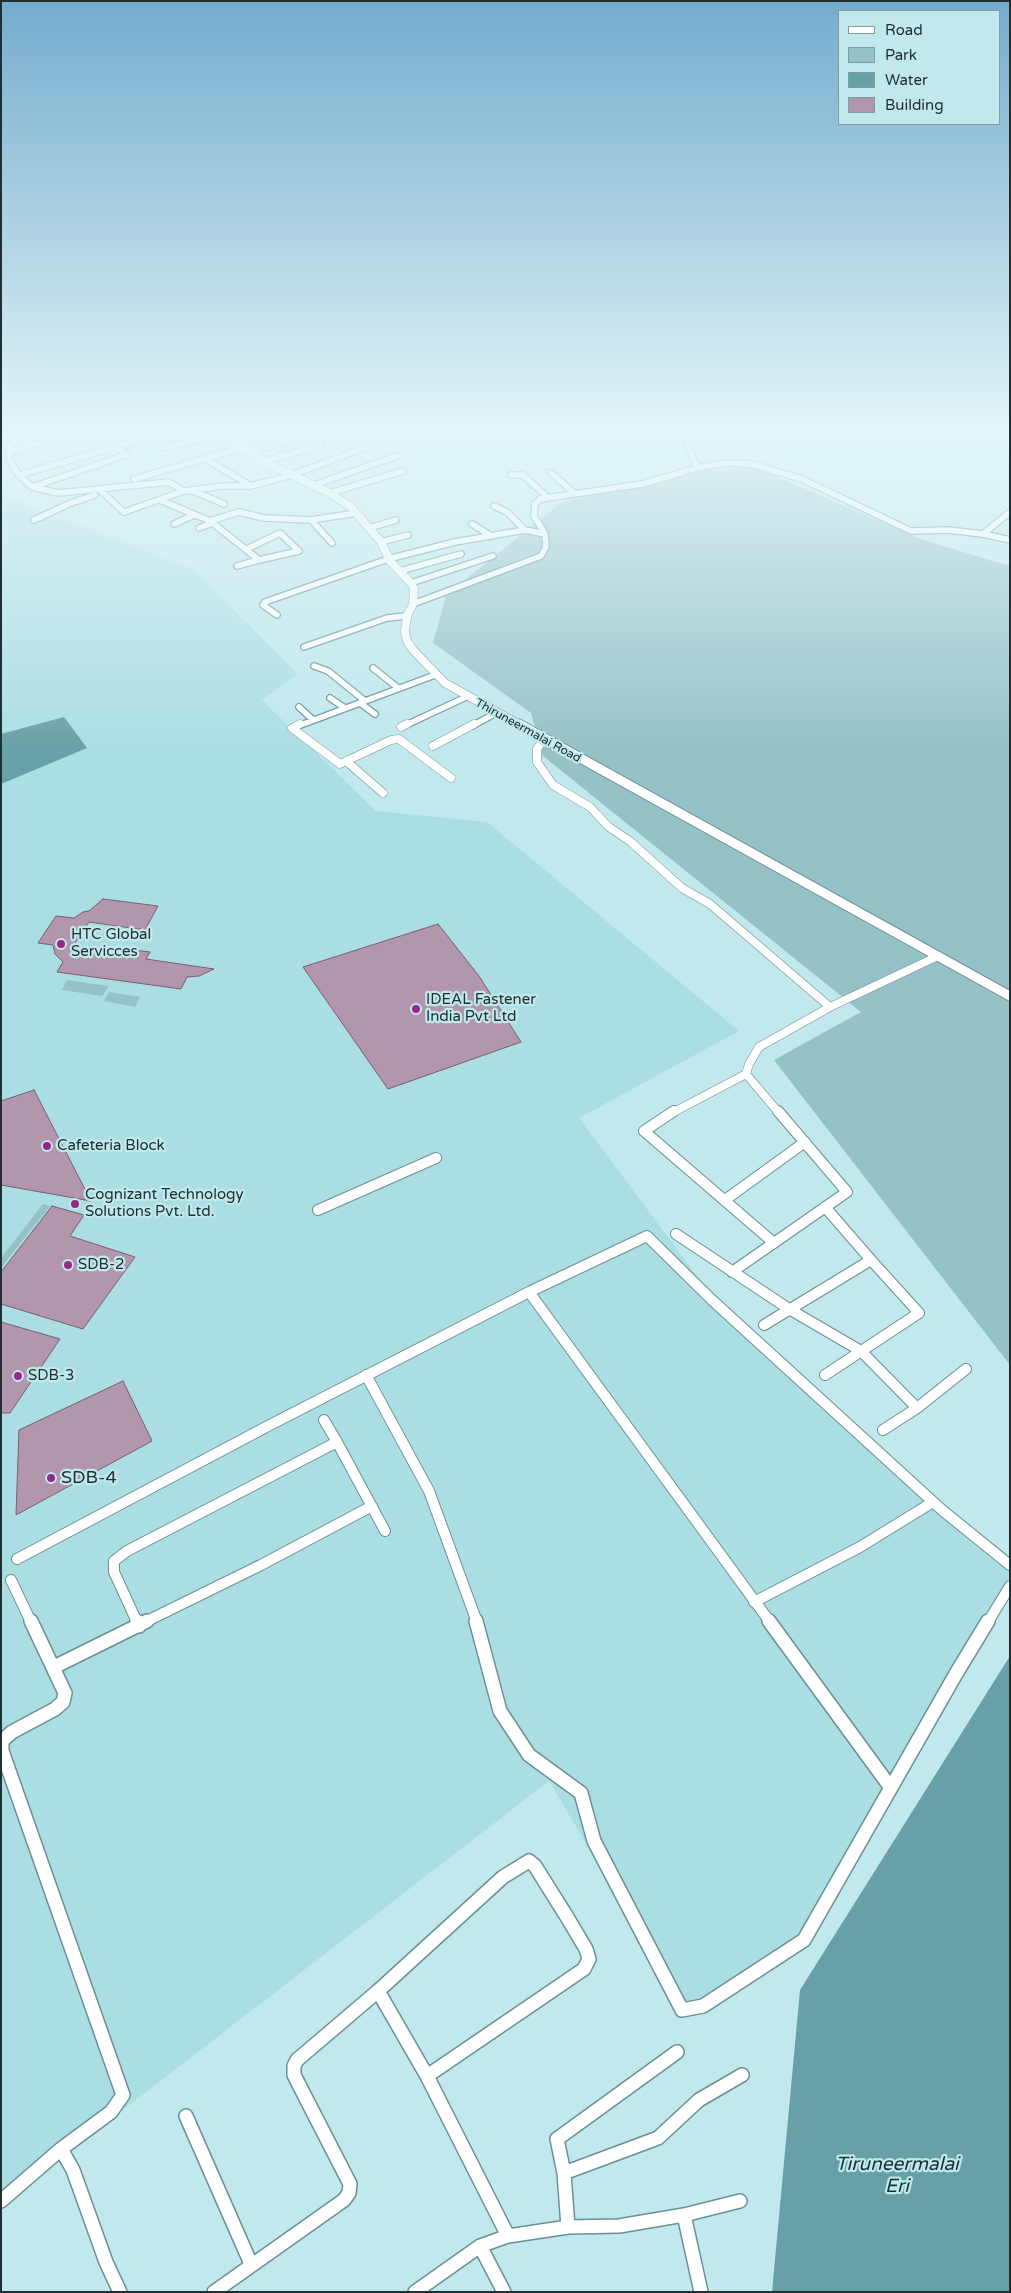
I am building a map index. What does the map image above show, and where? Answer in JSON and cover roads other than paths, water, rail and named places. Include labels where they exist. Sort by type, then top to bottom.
[{"type":"street","points":[[233,538],[259,560]]},
{"type":"street","points":[[247,549],[270,538]]},
{"type":"street","points":[[237,566],[298,551],[285,538]]},
{"type":"street","points":[[327,538],[332,543]]},
{"type":"street","points":[[378,538],[388,559],[411,583],[414,590],[413,604],[532,561],[541,556],[546,547],[545,538]]},
{"type":"street","points":[[381,542],[399,538]]},
{"type":"street","points":[[277,615],[263,605],[265,602],[388,559],[482,538]]},
{"type":"street","points":[[400,571],[461,554]]},
{"type":"street","points":[[411,583],[493,556]]},
{"type":"street","name":"Thiruneermalai Road","points":[[413,604],[407,616],[406,641],[435,675],[466,697],[1010,996]]},
{"type":"street","points":[[304,647],[387,618],[407,616]]},
{"type":"street","points":[[314,666],[328,671],[375,714]]},
{"type":"street","points":[[373,668],[398,688]]},
{"type":"street","points":[[435,675],[312,719],[294,726],[293,730],[338,763],[392,740],[399,739],[451,778]]},
{"type":"street","points":[[401,727],[466,697]]},
{"type":"street","points":[[330,698],[345,708]]},
{"type":"street","points":[[299,707],[312,719]]},
{"type":"street","points":[[433,746],[496,713]]},
{"type":"street","points":[[544,739],[537,749],[537,762],[553,784],[590,807],[609,827],[631,842],[682,888],[710,904],[830,1007]]},
{"type":"street","points":[[346,761],[383,793]]},
{"type":"street","points":[[774,1243],[644,1131],[665,1116],[746,1074],[749,1064],[759,1047],[830,1007],[938,956]]},
{"type":"street","points":[[732,1272],[847,1192],[746,1074]]},
{"type":"street","points":[[725,1200],[805,1142]]},
{"type":"street","points":[[318,1210],[436,1158]]},
{"type":"street","points":[[825,1207],[919,1313],[825,1375]]},
{"type":"street","points":[[676,1234],[790,1309],[861,1351],[916,1408]]},
{"type":"street","points":[[17,1560],[366,1375],[529,1292],[647,1236],[712,1300],[933,1502],[1010,1565]]},
{"type":"street","points":[[764,1325],[871,1260]]},
{"type":"street","points":[[529,1292],[891,1788]]},
{"type":"street","points":[[883,1430],[916,1408],[966,1369]]},
{"type":"street","points":[[366,1375],[429,1491],[480,1631],[500,1711],[530,1755],[582,1793],[594,1841],[682,2010],[703,2006],[804,1940],[957,1672],[1010,1586]]},
{"type":"street","points":[[324,1420],[385,1532]]},
{"type":"street","points":[[139,1626],[114,1572],[114,1561],[127,1551],[337,1442]]},
{"type":"street","points":[[754,1602],[860,1547],[933,1502]]},
{"type":"street","points":[[54,1668],[261,1565],[372,1506]]},
{"type":"street","points":[[1,2201],[61,2149],[111,2112],[123,2095],[118,2076],[2,1751],[2,1741],[12,1732],[55,1709],[63,1702],[65,1694],[11,1580]]},
{"type":"street","points":[[214,2292],[344,2200],[349,2192],[350,2184],[294,2074],[294,2066],[298,2060],[504,1877],[529,1861],[535,1866],[586,1949],[589,1959],[584,1969],[427,2076]]},
{"type":"street","points":[[378,1990],[427,2076],[508,2236]]},
{"type":"street","points":[[568,2227],[564,2173],[556,2144],[557,2139],[677,2052]]},
{"type":"street","points":[[564,2173],[658,2138],[699,2100],[742,2075]]},
{"type":"street","points":[[186,2116],[251,2264]]},
{"type":"street","points":[[61,2149],[73,2170],[106,2262],[120,2292]]},
{"type":"street","points":[[415,2292],[480,2246],[508,2236],[568,2227],[619,2226],[684,2215],[740,2201]]},
{"type":"street","points":[[684,2215],[701,2292]]},
{"type":"street","points":[[480,2246],[504,2292]]},
{"type":"water","points":[[64,717],[87,748],[1,784],[1,734]]},
{"type":"water","name":"Tiruneermalai Eri","points":[[1010,1656],[1010,2292],[772,2292],[800,1990]]},
{"type":"place","name":"HTC Global Servicces","points":[[61,944]]},
{"type":"place","name":"IDEAL Fastener India Pvt Ltd","points":[[416,1009]]},
{"type":"place","name":"Cafeteria Block","points":[[47,1146]]},
{"type":"place","name":"Cognizant Technology Solutions Pvt. Ltd.","points":[[75,1204]]},
{"type":"place","name":"SDB-2","points":[[68,1265]]},
{"type":"place","name":"SDB-3","points":[[18,1376]]},
{"type":"place","name":"SDB-4","points":[[51,1478]]}]
